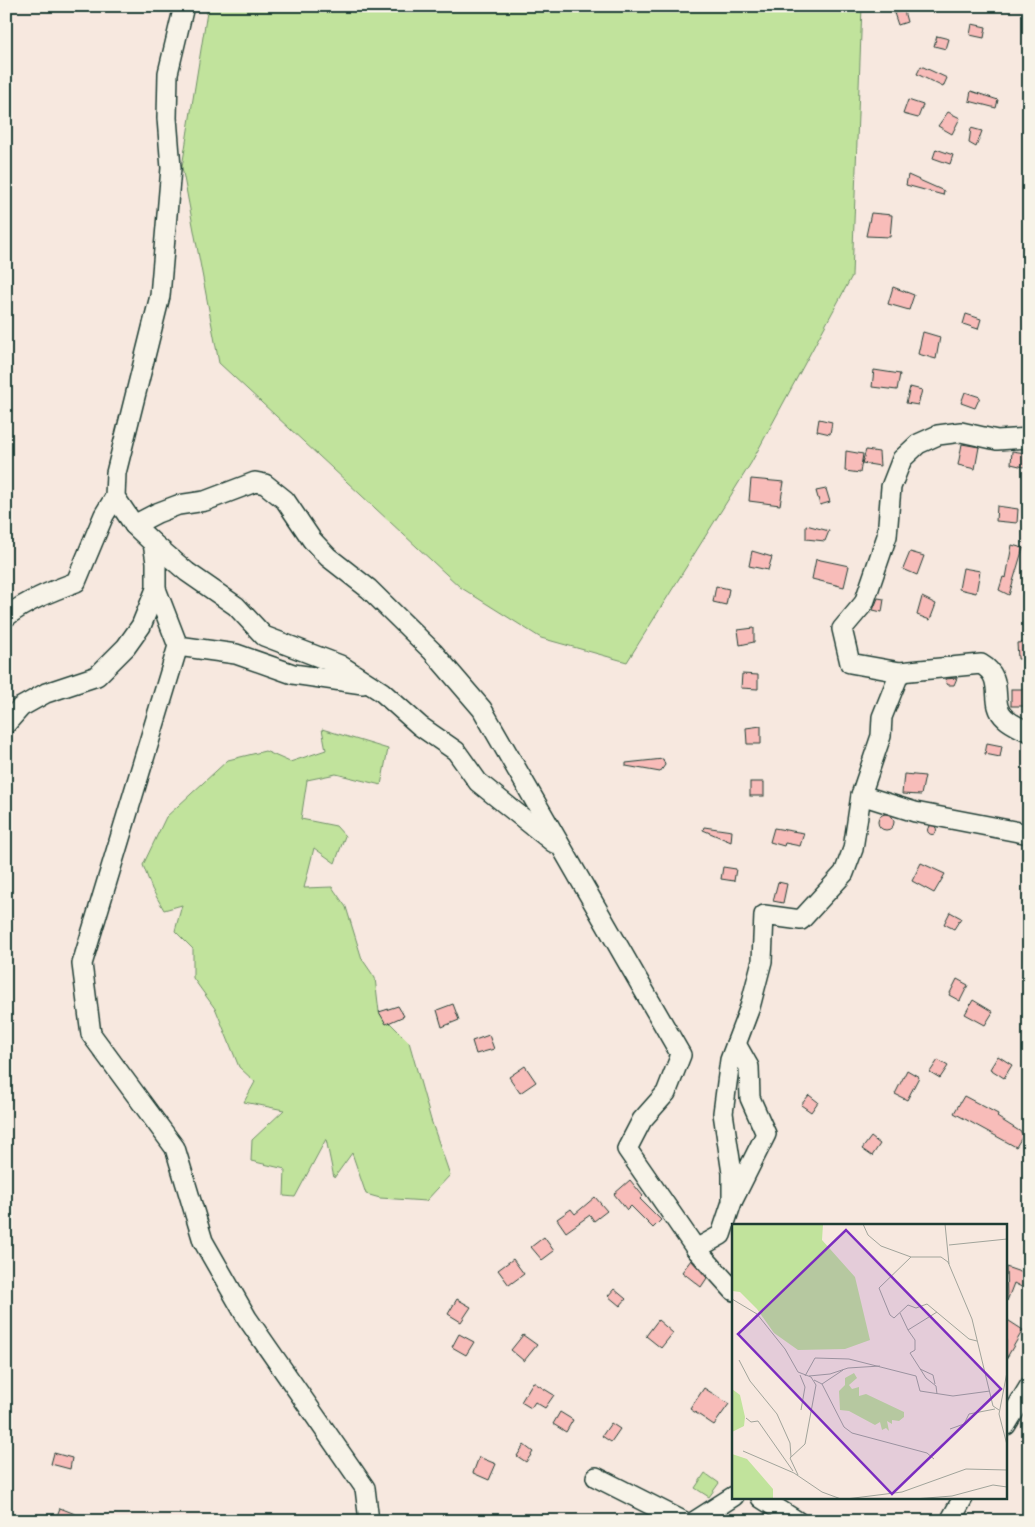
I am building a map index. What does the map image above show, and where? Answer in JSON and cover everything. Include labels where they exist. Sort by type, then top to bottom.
[{"type":"street","points":[[6,617],[15,610],[76,582],[104,515],[115,497],[116,473],[160,296],[171,168],[166,118],[168,73],[184,6]]},
{"type":"street","points":[[1029,438],[997,440],[961,432],[938,435],[918,444],[902,459],[890,487],[887,536],[864,603],[842,629],[850,663],[900,672],[981,664],[990,669],[996,681],[998,707],[1004,718],[1029,732]]},
{"type":"street","points":[[134,525],[178,505],[205,501],[255,482],[265,484],[285,500],[312,540],[369,589],[433,652],[482,709],[680,1055],[666,1093],[642,1120],[627,1149],[696,1249],[732,1289]]},
{"type":"street","points":[[115,497],[134,525],[153,543],[187,572],[236,606],[264,636],[340,665],[371,685],[420,726],[456,751],[478,782],[563,850]]},
{"type":"street","points":[[153,543],[156,562],[156,589],[178,646],[82,964],[91,1034],[176,1148],[202,1241],[247,1318],[365,1488],[369,1521]]},
{"type":"street","points":[[6,724],[21,708],[46,693],[97,676],[126,647],[141,626],[156,589]]},
{"type":"street","points":[[178,646],[236,654],[293,674],[371,685]]},
{"type":"street","points":[[732,1202],[732,1173],[723,1113],[730,1060],[750,1006],[762,961],[764,915],[801,920],[844,873],[853,849],[861,795],[881,736],[882,717],[900,672]]},
{"type":"street","points":[[861,795],[916,812],[1029,834]]},
{"type":"street","points":[[696,1249],[721,1235],[732,1202],[766,1134],[750,1098],[749,1067],[736,1044]]},
{"type":"street","points":[[1008,1422],[1029,1387]]},
{"type":"street","points":[[596,1477],[683,1521]]},
{"type":"street","points":[[695,1521],[732,1497]]},
{"type":"street","points":[[764,1500],[797,1521]]},
{"type":"street","points":[[950,1521],[962,1500]]},
{"type":"green space","points":[[208,6],[862,6],[852,276],[751,463],[627,662],[541,638],[460,587],[219,363],[182,167]]},
{"type":"green space","points":[[322,729],[388,749],[381,785],[336,774],[307,780],[301,819],[336,826],[345,836],[335,863],[314,848],[304,888],[332,887],[346,907],[362,959],[375,978],[379,1012],[409,1042],[431,1120],[450,1175],[426,1201],[380,1198],[366,1194],[352,1153],[334,1178],[326,1139],[295,1197],[284,1196],[285,1169],[251,1161],[252,1140],[284,1110],[244,1102],[255,1082],[239,1067],[216,1010],[193,978],[193,949],[175,931],[182,905],[164,910],[152,889],[143,865],[166,817],[228,760],[265,751],[290,762],[326,750]]},
{"type":"green space","points":[[705,1473],[719,1483],[709,1497],[695,1488]]},
{"type":"building","points":[[904,11],[907,22],[898,25],[894,13]]},
{"type":"building","points":[[972,24],[986,27],[984,38],[970,35]]},
{"type":"building","points":[[937,36],[949,39],[946,49],[934,46]]},
{"type":"building","points":[[921,66],[947,78],[943,87],[917,74]]},
{"type":"building","points":[[971,91],[998,100],[996,108],[969,101]]},
{"type":"building","points":[[908,100],[923,105],[918,118],[903,114]]},
{"type":"building","points":[[948,112],[960,118],[952,134],[938,126]]},
{"type":"building","points":[[971,128],[982,131],[976,147],[969,143]]},
{"type":"building","points":[[936,149],[953,155],[950,164],[933,158]]},
{"type":"building","points":[[908,175],[944,191],[943,195],[906,185]]},
{"type":"building","points":[[871,213],[892,215],[890,237],[866,236]]},
{"type":"building","points":[[893,287],[914,295],[909,310],[888,304]]},
{"type":"building","points":[[966,314],[981,319],[978,329],[963,324]]},
{"type":"building","points":[[923,332],[940,337],[936,359],[918,354]]},
{"type":"building","points":[[874,370],[900,374],[897,390],[872,387]]},
{"type":"building","points":[[910,387],[922,390],[918,405],[906,403]]},
{"type":"building","points":[[965,392],[980,397],[975,408],[961,403]]},
{"type":"building","points":[[819,419],[832,422],[830,434],[817,431]]},
{"type":"building","points":[[962,444],[979,447],[975,469],[958,465]]},
{"type":"building","points":[[866,450],[879,452],[880,466],[862,463]]},
{"type":"building","points":[[846,451],[863,454],[860,473],[845,471]]},
{"type":"building","points":[[1012,451],[1026,453],[1027,461],[1024,467],[1011,464]]},
{"type":"building","points":[[751,479],[784,482],[780,505],[749,501]]},
{"type":"building","points":[[826,489],[830,502],[820,505],[816,491]]},
{"type":"building","points":[[997,506],[1018,509],[1017,523],[996,521]]},
{"type":"building","points":[[806,525],[829,531],[825,541],[806,539]]},
{"type":"building","points":[[1012,545],[1023,548],[1009,595],[999,590],[1003,577],[1006,578]]},
{"type":"building","points":[[752,551],[772,557],[768,570],[749,566]]},
{"type":"building","points":[[910,552],[924,556],[917,575],[903,569]]},
{"type":"building","points":[[816,559],[849,566],[844,587],[812,579]]},
{"type":"building","points":[[963,568],[980,571],[976,593],[959,589]]},
{"type":"building","points":[[716,586],[729,589],[726,605],[713,602]]},
{"type":"building","points":[[922,597],[936,604],[930,620],[917,615]]},
{"type":"building","points":[[878,598],[884,599],[882,612],[873,610]]},
{"type":"building","points":[[754,628],[754,642],[740,645],[738,630]]},
{"type":"building","points":[[1029,642],[1029,659],[1018,659],[1017,643]]},
{"type":"building","points":[[742,674],[758,675],[758,689],[741,688]]},
{"type":"building","points":[[957,678],[954,685],[948,685],[945,679]]},
{"type":"building","points":[[1011,689],[1027,689],[1027,706],[1011,706]]},
{"type":"building","points":[[761,726],[761,744],[747,744],[746,728]]},
{"type":"building","points":[[987,743],[1002,746],[1000,757],[985,754]]},
{"type":"building","points":[[663,759],[665,765],[660,772],[626,766],[626,763]]},
{"type":"building","points":[[904,774],[925,776],[921,795],[902,794]]},
{"type":"building","points":[[750,782],[764,782],[764,796],[750,796]]},
{"type":"building","points":[[886,814],[892,816],[894,822],[892,828],[886,830],[880,828],[878,822],[880,816]]},
{"type":"building","points":[[932,825],[937,830],[932,835],[927,830]]},
{"type":"building","points":[[704,827],[732,831],[731,842],[703,830]]},
{"type":"building","points":[[774,828],[804,833],[800,846],[785,843],[784,846],[770,842]]},
{"type":"building","points":[[921,863],[945,874],[934,893],[912,881]]},
{"type":"building","points":[[723,867],[736,869],[734,881],[721,879]]},
{"type":"building","points":[[778,882],[787,884],[783,903],[773,901]]},
{"type":"building","points":[[950,912],[961,918],[954,929],[944,924]]},
{"type":"building","points":[[957,979],[968,985],[960,1001],[949,995]]},
{"type":"building","points":[[973,1000],[993,1012],[985,1025],[965,1014]]},
{"type":"building","points":[[453,1004],[459,1020],[442,1027],[437,1010]]},
{"type":"building","points":[[398,1006],[404,1016],[386,1024],[379,1012]]},
{"type":"building","points":[[489,1035],[494,1049],[476,1054],[472,1041]]},
{"type":"building","points":[[998,1056],[1012,1065],[1004,1078],[990,1069]]},
{"type":"building","points":[[938,1060],[948,1066],[940,1078],[930,1072]]},
{"type":"building","points":[[525,1066],[536,1082],[520,1093],[509,1077]]},
{"type":"building","points":[[907,1070],[919,1077],[907,1100],[895,1094]]},
{"type":"building","points":[[809,1095],[818,1102],[811,1112],[801,1105]]},
{"type":"building","points":[[964,1096],[998,1114],[997,1117],[1024,1134],[1016,1147],[954,1113]]},
{"type":"building","points":[[871,1137],[880,1144],[872,1156],[862,1149]]},
{"type":"building","points":[[630,1180],[643,1196],[640,1199],[661,1220],[653,1228],[631,1206],[627,1210],[614,1194]]},
{"type":"building","points":[[595,1197],[607,1211],[594,1221],[590,1215],[566,1232],[557,1219],[571,1209],[575,1214]]},
{"type":"building","points":[[544,1237],[554,1251],[542,1260],[531,1247]]},
{"type":"building","points":[[513,1259],[524,1274],[509,1285],[498,1270]]},
{"type":"building","points":[[691,1260],[707,1278],[701,1287],[682,1272]]},
{"type":"building","points":[[1008,1268],[1029,1275],[1029,1291],[1014,1283],[1008,1298]]},
{"type":"building","points":[[614,1289],[626,1299],[620,1306],[608,1296]]},
{"type":"building","points":[[457,1299],[471,1307],[461,1322],[448,1314]]},
{"type":"building","points":[[658,1320],[673,1333],[661,1348],[646,1336]]},
{"type":"building","points":[[1008,1320],[1023,1330],[1008,1356]]},
{"type":"building","points":[[459,1334],[474,1342],[466,1355],[452,1347]]},
{"type":"building","points":[[523,1335],[537,1345],[524,1361],[511,1350]]},
{"type":"building","points":[[533,1382],[554,1395],[545,1408],[535,1402],[531,1408],[521,1402]]},
{"type":"building","points":[[704,1388],[729,1404],[714,1425],[690,1409]]},
{"type":"building","points":[[560,1412],[573,1420],[566,1432],[553,1424]]},
{"type":"building","points":[[611,1423],[620,1429],[611,1442],[602,1436]]},
{"type":"building","points":[[524,1445],[533,1452],[526,1462],[517,1456]]},
{"type":"building","points":[[54,1453],[72,1458],[70,1469],[51,1464]]},
{"type":"building","points":[[479,1457],[496,1464],[489,1480],[473,1473]]},
{"type":"building","points":[[60,1508],[90,1520],[90,1521],[55,1521]]}]
